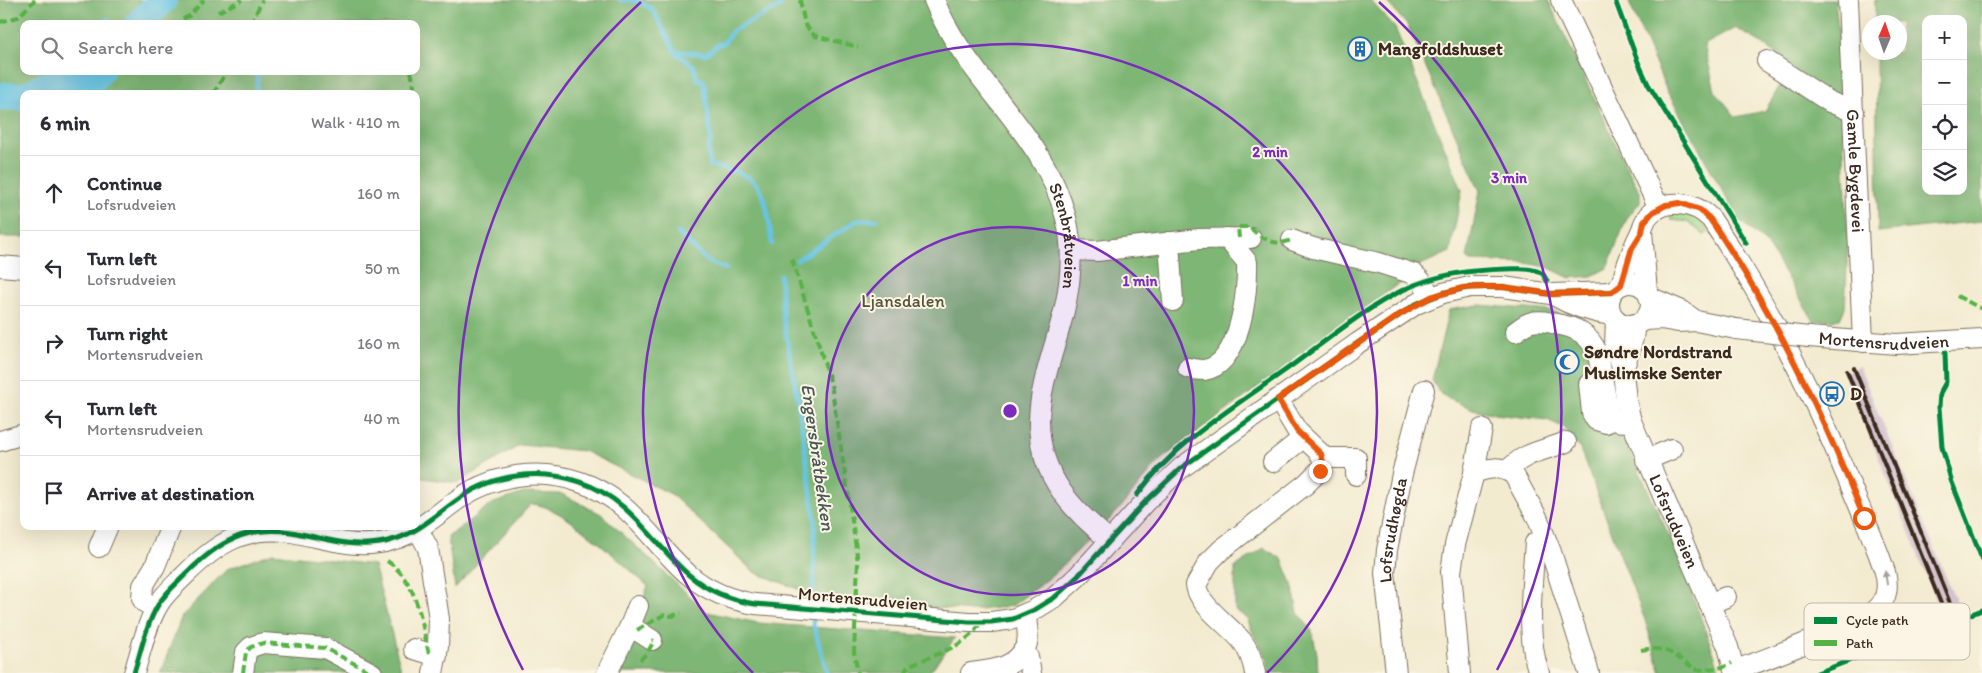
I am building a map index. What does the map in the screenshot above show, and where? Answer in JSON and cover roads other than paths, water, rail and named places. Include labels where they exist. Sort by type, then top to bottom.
[{"type":"street","name":"Stenbråtveien","points":[[934,0],[953,40],[1019,127],[1052,179],[1066,219],[1071,250],[1070,269],[1064,312],[1042,389],[1039,407],[1041,440],[1049,466],[1062,491],[1079,512],[1110,541]]},
{"type":"street","points":[[1561,0],[1659,208],[1648,216],[1642,232],[1632,248],[1617,289],[1609,301],[1626,320],[1649,312],[1642,232]]},
{"type":"street","name":"Gamle Bygdevei","points":[[1848,0],[1863,342]]},
{"type":"street","points":[[1768,61],[1830,102],[1854,112]]},
{"type":"street","name":"Lofsrudveien","points":[[1659,208],[1680,203],[1700,210],[1710,219],[1728,245],[1768,313],[1806,384],[1845,471],[1885,572],[1887,587],[1881,603]]},
{"type":"street","points":[[1188,368],[1204,370],[1221,361],[1233,343],[1238,330],[1246,285],[1247,262],[1227,238]]},
{"type":"street","points":[[1071,250],[1109,257],[1169,242],[1251,238]]},
{"type":"street","points":[[1292,240],[1313,248],[1379,263],[1414,274],[1422,282],[1431,297]]},
{"type":"street","points":[[1169,242],[1173,301]]},
{"type":"street","points":[[0,266],[20,268]]},
{"type":"street","points":[[1617,289],[1627,283],[1638,285],[1648,294]]},
{"type":"street","name":"Mortensrudveien","points":[[420,528],[461,498],[500,480],[539,475],[569,478],[594,487],[619,502],[632,513],[678,565],[705,586],[725,597],[755,604],[954,621],[992,622],[1013,619],[1044,605],[1066,588],[1145,502],[1181,468],[1399,315],[1431,297],[1463,288],[1484,287],[1503,287],[1551,294],[1617,289]]},
{"type":"street","name":"Mortensrudveien","points":[[1551,294],[1568,303],[1626,320],[1696,321],[1736,329],[1896,344],[1982,339]]},
{"type":"street","name":"Mortensrudveien","points":[[1648,294],[1682,311],[1696,321]]},
{"type":"street","name":"Lofsrudveien","points":[[1626,320],[1633,338],[1623,371],[1626,401],[1621,420],[1646,460],[1718,600],[1735,672],[1775,665],[1804,650]]},
{"type":"street","points":[[1515,332],[1527,324],[1540,321],[1566,325],[1584,333],[1595,346],[1598,354],[1608,411],[1621,420]]},
{"type":"street","points":[[1590,384],[1592,413],[1596,420],[1606,423],[1621,420]]},
{"type":"street","name":"Lofsrudhøgda","points":[[1396,673],[1385,573],[1387,550],[1402,474],[1424,390]]},
{"type":"street","points":[[1278,399],[1303,438],[1323,458],[1358,460]]},
{"type":"street","points":[[1460,673],[1451,572],[1455,545],[1474,473],[1482,429]]},
{"type":"street","points":[[0,441],[20,435]]},
{"type":"street","points":[[1273,462],[1303,438]]},
{"type":"street","points":[[1508,470],[1516,461],[1526,455],[1566,442]]},
{"type":"street","points":[[1646,460],[1672,449]]},
{"type":"street","points":[[1255,673],[1253,661],[1245,646],[1199,598],[1196,585],[1205,567],[1221,550],[1320,471],[1323,458]]},
{"type":"street","points":[[1474,473],[1494,468],[1508,470],[1514,475],[1525,493],[1548,544],[1589,673]]},
{"type":"street","points":[[99,547],[106,530]]},
{"type":"street","points":[[156,608],[144,602],[141,592],[155,566],[169,530]]},
{"type":"street","name":"Mortensrudveien","points":[[134,673],[156,608],[176,584],[218,547],[258,530]]},
{"type":"street","name":"Mortensrudveien","points":[[276,530],[339,543],[366,544],[393,540],[416,530]]},
{"type":"street","points":[[414,649],[435,664],[439,633],[437,602],[428,548],[419,530]]},
{"type":"street","points":[[1536,543],[1531,591],[1534,646],[1539,673]]},
{"type":"street","points":[[607,673],[638,606]]},
{"type":"street","points":[[971,673],[1001,668],[1011,664],[1026,646],[1026,614]]},
{"type":"street","points":[[630,626],[652,640]]},
{"type":"street","points":[[243,673],[246,652],[251,647],[263,643],[325,648],[372,673]]},
{"type":"street","points":[[1022,651],[1028,657],[1031,673]]},
{"type":"waterway","points":[[142,20],[163,0]]},
{"type":"waterway","name":"Engersbråtbekken","points":[[620,0],[637,1],[652,9],[677,54],[694,66],[697,79],[704,81],[711,140],[708,149],[710,165],[744,175],[758,187],[766,205],[772,244]]},
{"type":"waterway","points":[[674,51],[706,54],[719,44],[724,43],[732,31],[781,6]]},
{"type":"waterway","points":[[45,85],[52,75]]},
{"type":"waterway","points":[[37,90],[60,81],[91,81],[96,75]]},
{"type":"waterway","points":[[256,90],[258,75]]},
{"type":"waterway","points":[[0,96],[20,97]]},
{"type":"waterway","points":[[797,260],[856,221],[877,220]]},
{"type":"waterway","points":[[678,233],[708,262],[726,269]]},
{"type":"waterway","name":"Engersbråtbekken","points":[[780,275],[783,318],[798,401],[815,520],[813,604]]},
{"type":"waterway","name":"Engersbråtbekken","points":[[813,614],[813,623],[827,673]]},
{"type":"railway","points":[[1854,368],[1950,603]]},
{"type":"railway","points":[[1847,371],[1941,603]]},
{"type":"place","name":"Mangfoldshuset","points":[[1360,49]]},
{"type":"place","name":"Søndre Nordstrand Muslimske Senter","points":[[1567,362]]},
{"type":"place","name":"D","points":[[1832,394]]},
{"type":"park label","name":"Ljansdalen","points":[[903,301]]}]
